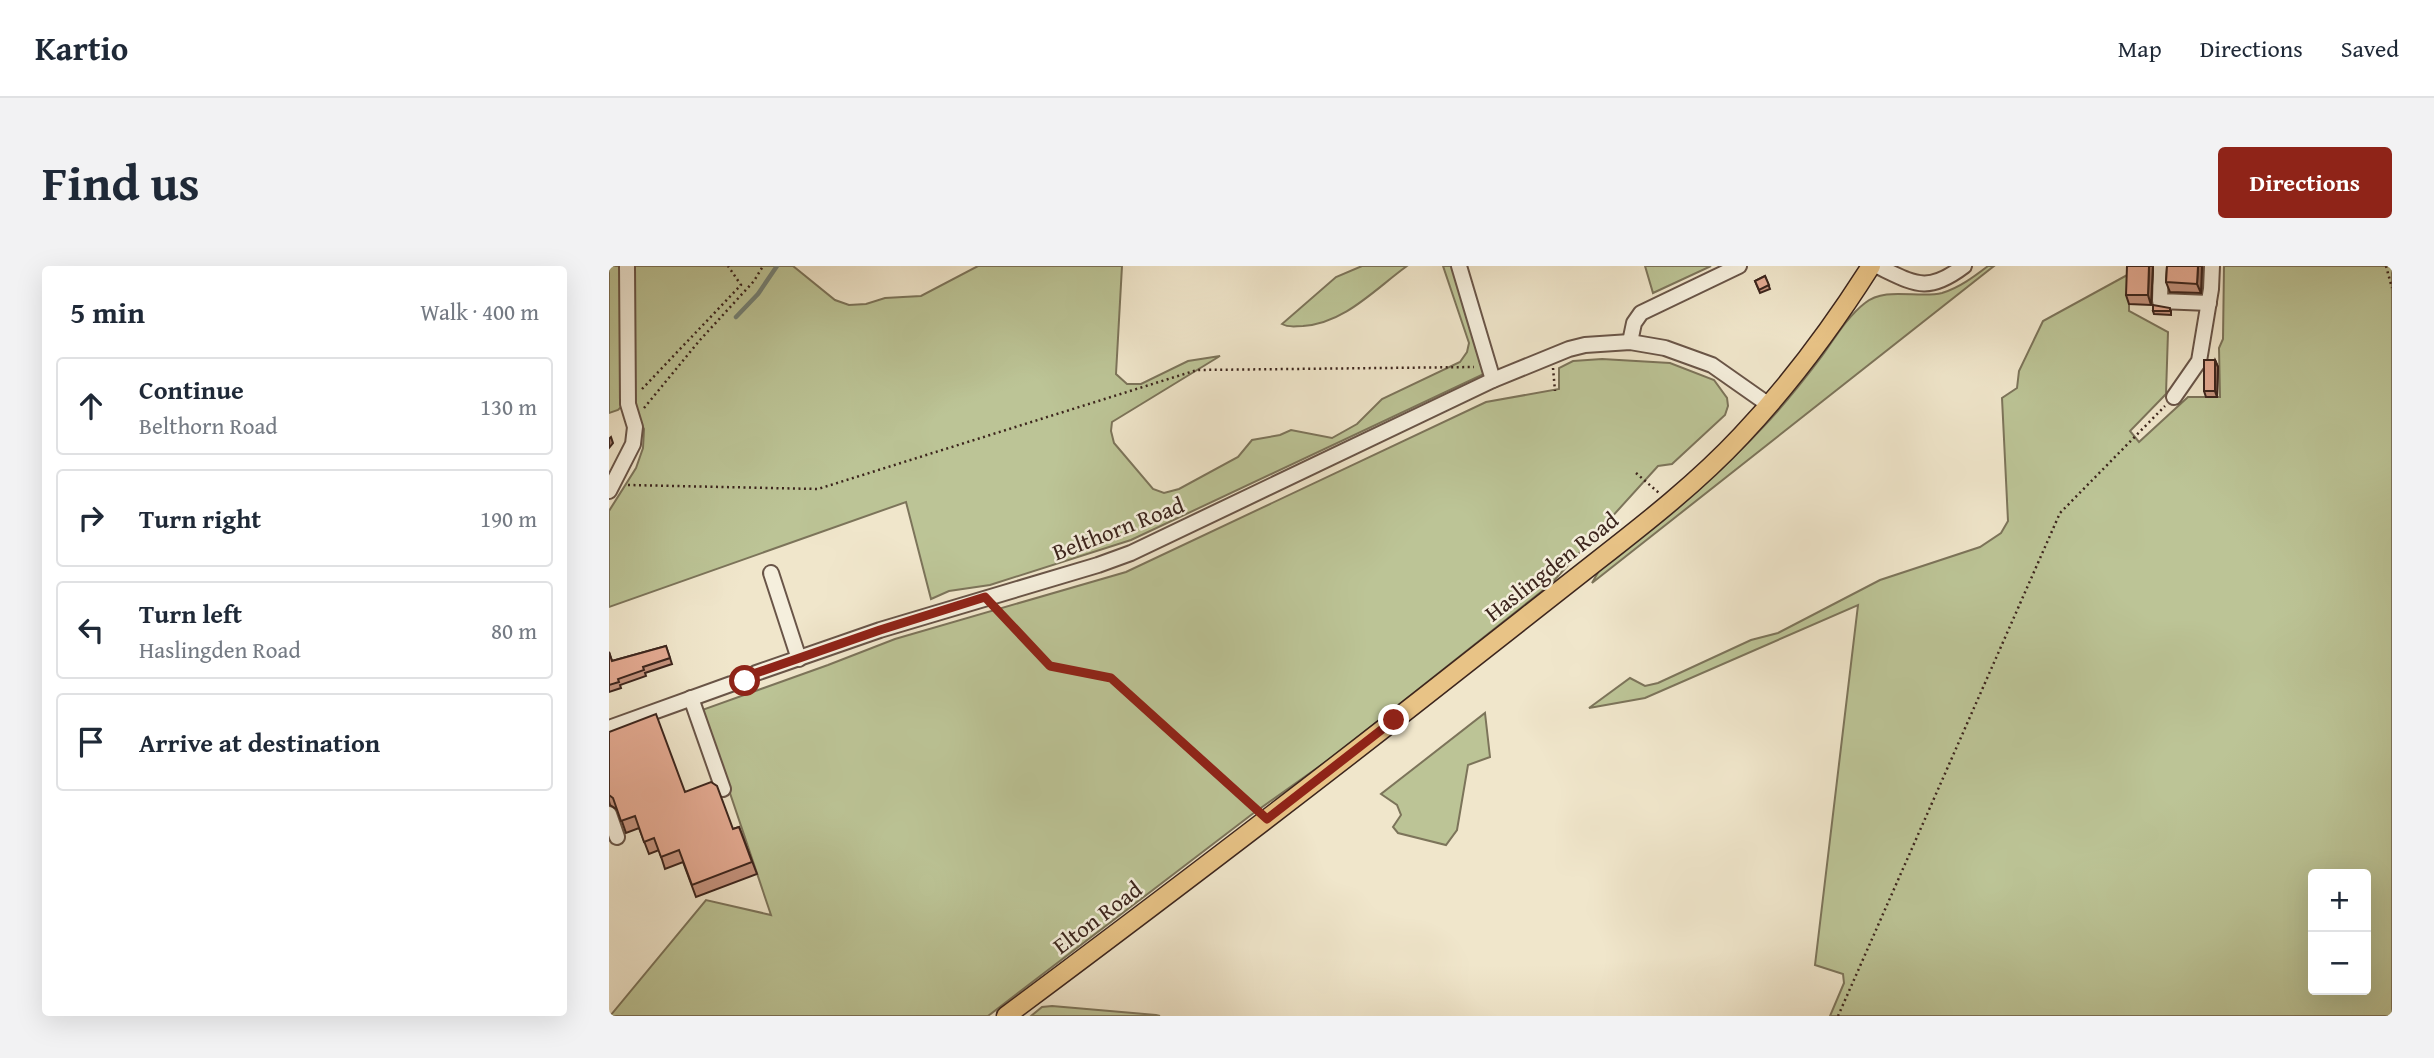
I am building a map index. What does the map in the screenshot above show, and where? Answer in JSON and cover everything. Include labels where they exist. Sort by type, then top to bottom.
[{"type":"main road","name":"Haslingden Road","points":[[1217,858],[1669,502],[1740,437],[1769,405],[1843,310],[1871,266]]},
{"type":"main road","name":"Elton Road","points":[[1006,1016],[1217,858]]},
{"type":"street","points":[[611,488],[633,444],[635,427],[629,410],[627,266]]},
{"type":"street","points":[[1459,266],[1491,374]]},
{"type":"street","points":[[1630,342],[1634,323],[1641,313],[1739,266]]},
{"type":"street","points":[[1877,266],[1907,280],[1927,284],[1947,279],[1964,266]]},
{"type":"street","points":[[2161,266],[2160,301],[2210,296]]},
{"type":"street","points":[[2174,397],[2199,361],[2212,266]]},
{"type":"street","name":"Belthorn Road","points":[[609,728],[880,630],[1131,553],[1491,374],[1551,354],[1585,345],[1630,342],[1665,348],[1712,365],[1769,405]]},
{"type":"street","points":[[771,573],[799,659]]},
{"type":"street","points":[[691,698],[723,789]]},
{"type":"street","points":[[609,814],[617,837]]},
{"type":"path","points":[[629,410],[741,285],[728,266]]},
{"type":"path","points":[[629,410],[643,409],[699,340],[754,281],[762,266]]},
{"type":"path","points":[[2386,266],[2392,288]]},
{"type":"path","points":[[1551,354],[1555,391]]},
{"type":"path","points":[[611,488],[818,489],[1197,370],[1491,374]]},
{"type":"path","points":[[1838,1016],[2060,513],[2174,397]]},
{"type":"path","points":[[1636,473],[1669,502]]},
{"type":"path","points":[[985,597],[1050,666],[1111,678],[1267,819]]},
{"type":"green space","points":[[609,266],[622,266],[626,402],[618,410],[609,413]]},
{"type":"green space","points":[[630,266],[793,266],[835,300],[849,305],[866,304],[885,298],[921,296],[978,266],[1122,266],[1116,374],[1127,384],[1141,384],[1188,361],[1220,356],[1112,422],[1114,443],[1153,489],[1164,493],[1179,489],[1238,457],[1252,440],[1280,435],[1291,430],[1332,438],[1357,424],[1382,399],[1460,362],[1469,343],[1443,266],[1453,266],[1486,373],[1131,540],[990,585],[949,591],[931,599],[906,502],[609,607],[609,511],[636,468],[643,448],[644,429],[633,395]]},
{"type":"green space","points":[[1362,266],[1407,266],[1359,304],[1332,319],[1303,326],[1282,324],[1336,277]]},
{"type":"green space","points":[[1645,266],[1711,266],[1653,293]]},
{"type":"green space","points":[[1988,266],[1994,266],[1592,583],[1600,569],[1705,482],[1772,418],[1847,321],[1865,303],[1882,295],[1942,293],[1961,285]]},
{"type":"green space","points":[[2224,266],[2392,266],[2392,1016],[1830,1016],[1844,983],[1843,974],[1815,965],[1858,605],[1645,698],[1589,708],[1630,678],[1645,686],[1658,683],[1751,640],[1778,633],[1880,580],[1980,547],[2001,533],[2008,521],[2002,398],[2017,388],[2019,371],[2043,321],[2129,274],[2129,311],[2168,332],[2166,394],[2130,431],[2139,442],[2188,397],[2220,397],[2219,348],[2223,339]]},
{"type":"green space","points":[[1602,359],[1670,363],[1714,380],[1727,398],[1725,415],[1672,464],[1658,466],[1551,584],[1334,756],[1251,815],[988,1016],[610,1016],[706,900],[771,915],[702,710],[895,639],[1126,572],[1486,402],[1559,389],[1559,368],[1573,361]]},
{"type":"green space","points":[[1485,713],[1490,757],[1468,765],[1457,830],[1446,845],[1398,833],[1393,827],[1401,815],[1397,805],[1381,794]]},
{"type":"green space","points":[[1042,1007],[1160,1016],[1031,1016]]},
{"type":"building","points":[[2127,266],[2149,266],[2148,295],[2126,295]]},
{"type":"building","points":[[2167,266],[2198,266],[2197,284],[2166,282]]},
{"type":"building","points":[[1765,276],[1769,285],[1759,290],[1755,281]]},
{"type":"building","points":[[2153,305],[2170,308],[2170,311],[2153,311]]},
{"type":"building","points":[[2204,360],[2215,360],[2215,391],[2204,391]]},
{"type":"building","points":[[666,646],[670,658],[643,667],[644,670],[609,685],[609,652],[612,661]]},
{"type":"building","points":[[656,714],[685,792],[711,782],[717,786],[733,829],[739,827],[752,862],[692,885],[679,850],[661,857],[654,838],[644,842],[635,816],[621,821],[613,798],[609,795],[609,732]]},
{"type":"waterway","points":[[736,317],[758,294],[777,266]]},
{"type":"route","points":[[745,681],[756,673],[985,597],[1050,666],[1111,678],[1267,819],[1394,720]]}]
